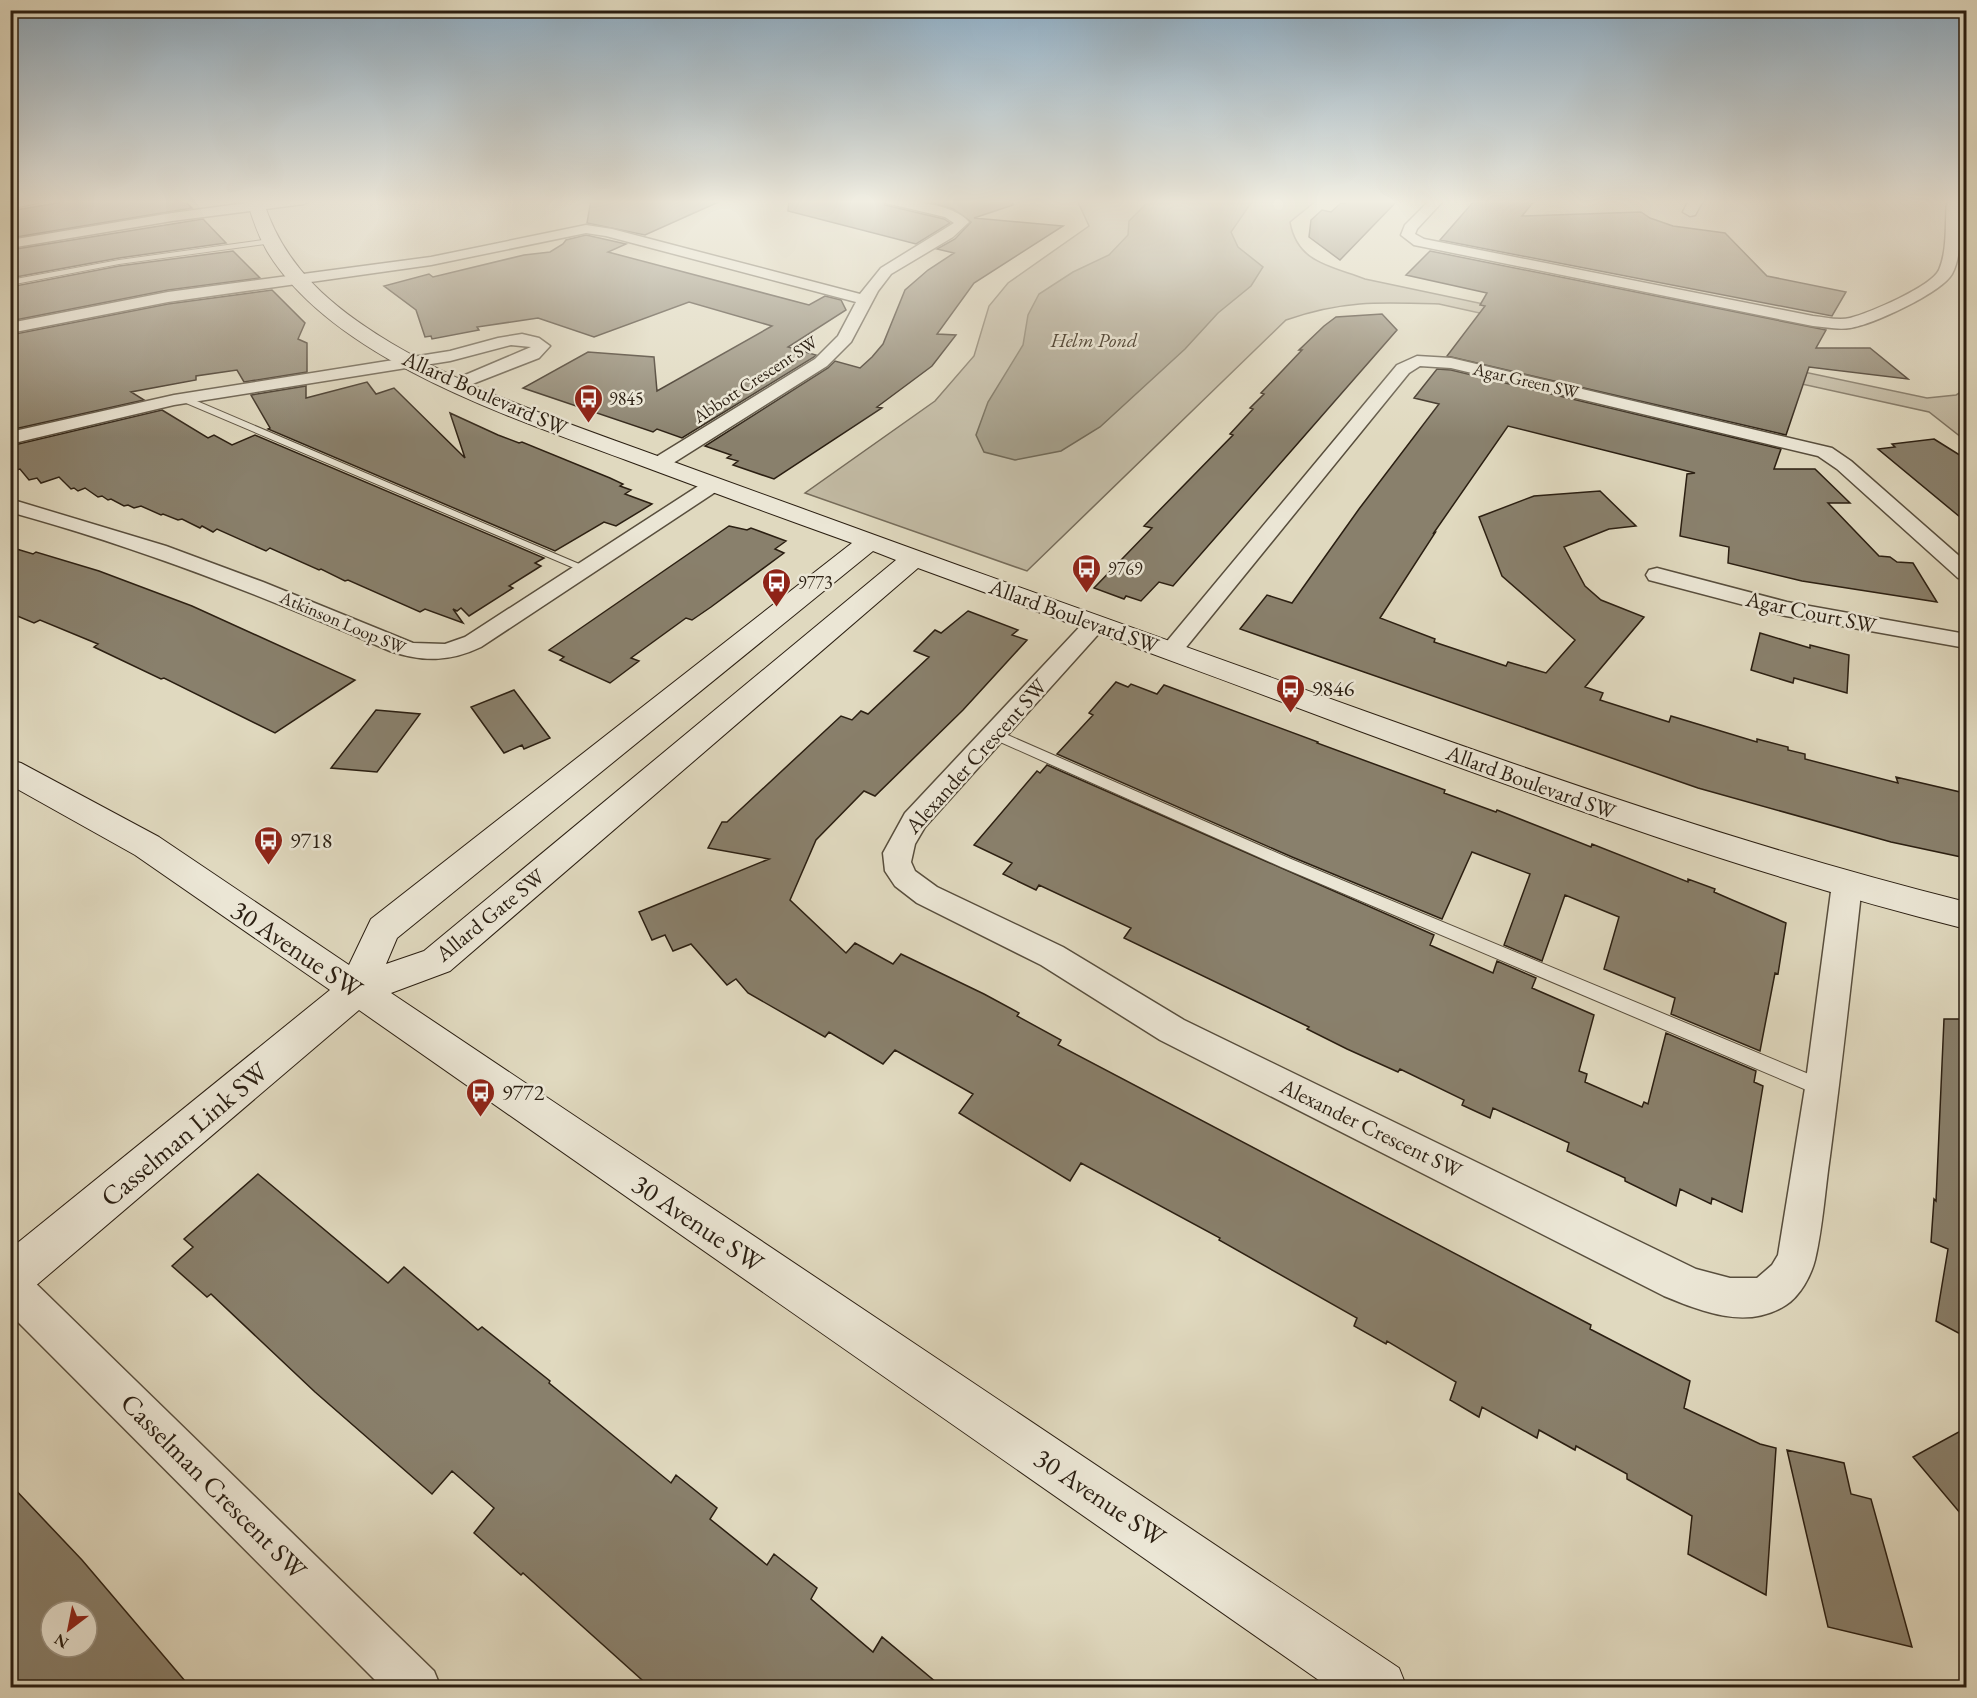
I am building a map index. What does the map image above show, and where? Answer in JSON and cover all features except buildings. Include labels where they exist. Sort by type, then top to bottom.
[{"type":"street","points":[[10,328],[136,302],[290,279]]},
{"type":"street","name":"Allard Boulevard SW","points":[[299,279],[342,318],[409,362],[546,423],[1645,823],[1742,855],[1847,885],[1966,915]]},
{"type":"street","points":[[787,279],[863,299]]},
{"type":"street","name":"Abbott Crescent SW","points":[[658,465],[803,376],[826,359],[846,337],[863,299],[879,279]]},
{"type":"street","points":[[1604,279],[1813,321],[1839,324],[1852,323],[1928,289],[1940,279]]},
{"type":"street","points":[[10,438],[96,415],[182,398],[469,353],[512,340],[530,340],[542,346],[533,354],[457,385]]},
{"type":"street","name":"Agar Green SW","points":[[1171,651],[1403,369],[1417,361],[1451,363],[1824,453],[1844,465],[1966,573]]},
{"type":"street","name":"Atkinson Loop SW","points":[[10,505],[88,527],[201,564],[398,646],[420,653],[439,653],[460,648],[713,485]]},
{"type":"street","points":[[357,990],[383,929],[869,542]]},
{"type":"street","name":"Allard Gate SW","points":[[357,990],[437,961],[914,558]]},
{"type":"street","name":"Agar Court SW","points":[[1657,575],[1786,609],[1966,641]]},
{"type":"street","name":"Alexander Crescent SW","points":[[1095,624],[904,835],[896,860],[899,874],[911,885],[1052,956],[1172,1029],[1678,1282],[1743,1300],[1769,1295],[1787,1280],[1797,1261],[1822,1088],[1847,885]]},
{"type":"street","name":"30 Avenue SW","points":[[10,771],[147,846],[1379,1688]]},
{"type":"street","name":"Casselman Link SW","points":[[10,1278],[357,990]]},
{"type":"street","name":"Casselman Crescent SW","points":[[10,1286],[417,1688]]},
{"type":"lane","points":[[10,283],[29,279]]},
{"type":"lane","points":[[182,398],[585,569]]},
{"type":"lane","points":[[994,734],[1286,863],[1822,1088]]},
{"type":"shaded area","points":[[1013,279],[1366,279],[1927,398],[1956,395],[1966,389],[1966,441],[1929,412],[1439,304],[1380,303],[1325,309],[1286,320],[1027,571],[805,493],[935,401],[974,356],[989,306]]},
{"type":"water","name":"Helm Pond","points":[[1062,279],[1255,279],[1251,286],[1218,313],[1185,349],[1100,427],[1061,451],[1015,460],[984,452],[976,435],[988,402],[1023,345],[1028,315],[1039,294]]},
{"type":"place","name":"9845","points":[[588,424]]},
{"type":"place","name":"9769","points":[[1087,594]]},
{"type":"place","name":"9773","points":[[777,608]]},
{"type":"place","name":"9846","points":[[1291,714]]},
{"type":"place","name":"9718","points":[[269,866]]},
{"type":"place","name":"9772","points":[[481,1118]]}]
